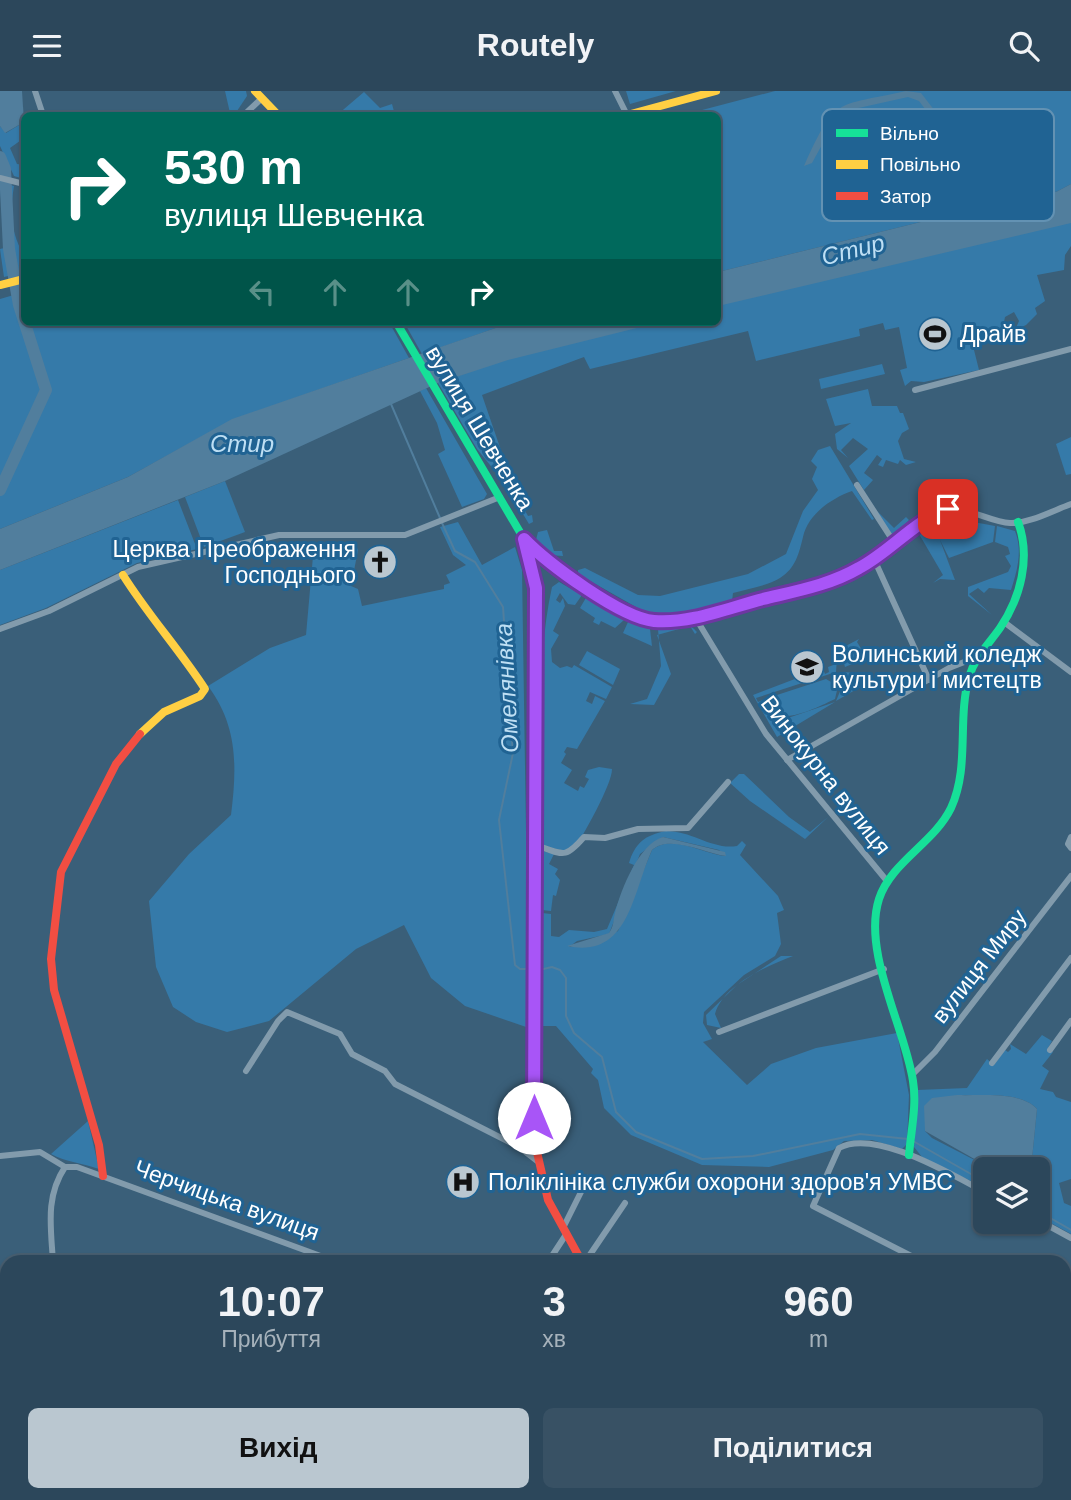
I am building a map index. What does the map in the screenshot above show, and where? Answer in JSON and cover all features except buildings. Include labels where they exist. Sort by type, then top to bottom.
[{"type":"street","points":[[35,91],[42,112]]},
{"type":"street","points":[[638,112],[716,91]]},
{"type":"street","points":[[617,92],[626,112]]},
{"type":"street","points":[[246,112],[259,95],[275,112]]},
{"type":"street","points":[[0,178],[21,184]]},
{"type":"street","points":[[4,284],[21,280]]},
{"type":"street","name":"вулиця Шевченка","points":[[398,326],[524,539],[562,573],[639,617],[654,621],[695,617],[833,581],[874,559],[927,518],[948,509],[1010,523],[1071,504]]},
{"type":"street","points":[[915,390],[1071,349]]},
{"type":"street","points":[[857,485],[895,544]]},
{"type":"street","points":[[0,629],[49,611],[138,567],[279,535],[395,535],[442,521],[500,497]]},
{"type":"street","points":[[909,1155],[912,1075],[884,968],[875,924],[876,909],[887,881],[939,826],[952,806],[959,785],[965,696],[977,657],[1004,622],[1025,561],[1024,539],[1018,522]]},
{"type":"street","points":[[524,539],[536,588],[537,1161],[548,1200],[563,1233],[578,1255]]},
{"type":"street","points":[[874,559],[929,680]]},
{"type":"street","name":"Черчицька вулиця","points":[[103,1176],[99,1145],[54,990],[51,959],[61,872],[116,764],[146,727],[164,712],[200,696],[205,689],[176,643],[144,609],[123,575]]},
{"type":"street","name":"Винокурна вулиця","points":[[695,617],[766,734],[887,881]]},
{"type":"street","points":[[1004,622],[1071,673]]},
{"type":"street","points":[[787,760],[929,680],[977,657]]},
{"type":"street","points":[[536,845],[568,853],[575,850],[584,837],[605,838],[638,829],[688,828],[728,782]]},
{"type":"street","points":[[1071,837],[1068,844],[1071,848]]},
{"type":"street","name":"вулиця Миру","points":[[912,1075],[935,1052],[1071,876]]},
{"type":"street","points":[[992,1063],[1071,958]]},
{"type":"street","points":[[719,1032],[884,968]]},
{"type":"street","points":[[246,1071],[278,1021],[288,1012],[340,1034],[352,1054],[385,1071],[395,1084],[519,1147],[537,1161]]},
{"type":"street","points":[[1050,1049],[1071,1021]]},
{"type":"street","points":[[909,1255],[813,1206],[839,1149],[845,1145],[872,1144],[909,1155],[973,1186]]},
{"type":"street","name":"Черчицька вулиця","points":[[0,1156],[40,1152],[65,1167],[77,1167],[103,1176],[318,1255]]},
{"type":"street","points":[[53,1255],[50,1212],[54,1184],[65,1167]]},
{"type":"street","points":[[552,1255],[588,1178]]},
{"type":"street","points":[[588,1255],[625,1203]]},
{"type":"street","points":[[1050,1227],[1071,1238]]},
{"type":"shaded area","points":[[225,91],[246,91],[247,96],[236,112],[230,112]]},
{"type":"shaded area","points":[[626,91],[676,91],[630,104]]},
{"type":"shaded area","points":[[775,91],[1071,91],[1071,184],[1054,191],[1054,109],[822,109],[822,221],[925,221],[721,271],[721,112],[694,112]]},
{"type":"shaded area","points":[[364,92],[380,108],[392,104],[394,112],[341,112]]},
{"type":"shaded area","points":[[21,124],[21,140],[10,148],[17,164],[21,165],[21,178],[14,176],[0,146],[0,126],[6,133]]},
{"type":"shaded area","points":[[0,182],[14,186],[13,226],[21,250],[21,273],[4,277],[0,249],[4,248]]},
{"type":"shaded area","points":[[1071,210],[1071,246],[1065,255],[1064,270],[1037,275],[1045,301],[1035,308],[1037,314],[1026,325],[1015,330],[1019,321],[1014,312],[1005,317],[1003,327],[1009,332],[973,346],[979,370],[924,382],[911,381],[905,386],[900,370],[907,368],[899,327],[885,330],[883,323],[859,329],[860,336],[756,361],[748,331],[590,369],[584,357],[482,395],[505,462],[499,464],[528,516],[532,515],[533,522],[529,524],[503,481],[477,449],[438,383],[599,326],[721,326],[721,293],[1025,221],[1054,221],[1054,214]]},
{"type":"shaded area","points":[[21,293],[21,326],[391,326],[409,358],[232,420],[128,477],[0,529],[0,299]]},
{"type":"shaded area","points":[[406,326],[502,326],[422,354]]},
{"type":"shaded area","points":[[882,364],[885,374],[821,389],[819,379]]},
{"type":"shaded area","points":[[426,388],[487,494],[484,499],[462,507],[438,454],[445,450],[437,423],[420,391]]},
{"type":"shaded area","points":[[868,389],[872,406],[897,406],[900,413],[903,413],[909,429],[902,433],[898,441],[904,459],[916,462],[906,465],[900,460],[898,464],[886,460],[883,467],[878,465],[882,459],[877,455],[864,473],[873,480],[864,490],[877,511],[894,528],[906,517],[909,520],[893,537],[849,466],[868,449],[853,438],[841,450],[848,458],[837,449],[835,434],[851,423],[835,426],[826,399]]},
{"type":"shaded area","points":[[1071,437],[1071,474],[1066,475],[1056,444]]},
{"type":"shaded area","points":[[830,446],[874,519],[872,520],[852,491],[829,503],[810,521],[793,565],[775,581],[733,593],[732,601],[693,611],[650,615],[578,574],[578,570],[585,568],[638,595],[660,596],[748,574],[786,554],[803,511],[818,490],[812,479],[817,467],[811,461],[818,450]]},
{"type":"shaded area","points":[[225,481],[245,532],[204,547],[185,497]]},
{"type":"shaded area","points":[[178,500],[197,549],[137,563],[46,608],[0,625],[0,570]]},
{"type":"shaded area","points":[[952,518],[995,526],[993,542],[949,558],[940,540],[955,580],[940,579],[933,583],[943,575],[919,534]]},
{"type":"shaded area","points":[[458,522],[482,565],[515,547],[522,570],[529,1028],[465,1006],[431,978],[404,925],[356,949],[269,1021],[227,1032],[196,1022],[173,1007],[156,967],[149,901],[189,854],[231,815],[233,747],[225,716],[208,686],[270,648],[306,635],[313,556],[321,555],[321,546],[356,546],[358,550],[351,586],[358,589],[362,606],[444,589],[444,585],[450,583],[446,575],[466,565],[453,555],[440,527]]},
{"type":"shaded area","points":[[997,526],[1015,531],[1019,546],[1011,590],[989,588],[984,593],[978,588],[969,594],[992,615],[968,596],[968,587],[1008,572],[1011,566],[1005,556],[1010,554],[1008,547],[995,542]]},
{"type":"shaded area","points":[[547,530],[554,551],[562,551],[563,556],[549,555],[536,540],[538,532]]},
{"type":"shaded area","points":[[559,582],[582,595],[575,605],[568,604],[560,593],[556,600],[560,603],[563,598],[565,606],[553,631],[559,635],[551,649],[552,662],[560,668],[572,668],[574,665],[612,687],[606,699],[590,692],[586,701],[592,704],[595,696],[605,701],[577,749],[567,747],[564,752],[566,754],[561,763],[572,770],[564,783],[578,791],[580,786],[584,788],[589,779],[585,777],[588,770],[599,767],[612,769],[602,798],[584,833],[574,850],[565,851],[542,846],[543,650],[552,587]]},
{"type":"shaded area","points":[[587,596],[624,616],[624,620],[615,628],[601,621],[599,625],[593,622],[595,618],[580,608]]},
{"type":"shaded area","points":[[628,622],[650,629],[652,646],[623,633]]},
{"type":"shaded area","points":[[689,626],[658,635],[658,629]]},
{"type":"shaded area","points":[[859,639],[857,642],[862,650],[858,653],[857,662],[845,667],[840,649]]},
{"type":"shaded area","points":[[659,640],[671,674],[654,705],[630,704],[647,699],[661,666]]},
{"type":"shaded area","points":[[587,651],[620,669],[613,685],[579,665]]},
{"type":"shaded area","points":[[833,652],[837,659],[836,672],[756,698],[758,702],[772,696],[769,712],[782,720],[835,702],[777,737],[753,695],[808,674],[810,679],[814,678],[813,672],[823,669],[825,674],[829,672],[828,667],[836,664]]},
{"type":"shaded area","points":[[844,672],[854,673],[869,682],[836,701],[841,689],[832,677]]},
{"type":"shaded area","points":[[826,679],[838,686],[835,699],[789,716],[780,716],[770,705],[777,695]]},
{"type":"shaded area","points":[[739,774],[744,774],[789,817],[810,832],[828,817],[805,839],[750,801],[730,783]]},
{"type":"shaded area","points":[[666,831],[728,847],[737,846],[742,841],[746,845],[740,855],[778,896],[784,910],[777,913],[781,944],[775,956],[744,975],[704,1012],[703,1023],[712,1039],[703,1042],[747,1085],[771,1064],[816,1048],[897,1033],[909,1095],[907,1144],[902,1149],[872,1140],[844,1141],[833,1150],[769,1167],[702,1165],[631,1135],[604,1108],[598,1080],[591,1073],[593,1069],[556,1026],[541,1026],[542,913],[551,914],[551,936],[559,937],[569,930],[594,932],[607,929],[634,865],[629,863],[631,856],[647,838]],"holes":[[[663,837],[719,850],[726,856],[668,843],[652,850],[618,931],[581,947],[569,947],[577,941],[609,934],[640,854]]]},
{"type":"shaded area","points":[[543,851],[554,854],[549,864],[558,869],[555,874],[560,880],[556,896],[553,895],[551,911],[542,910]]},
{"type":"shaded area","points":[[781,956],[793,956],[771,965],[752,975]]},
{"type":"shaded area","points":[[725,997],[715,1014],[721,1028],[707,1025],[706,1015]]},
{"type":"shaded area","points":[[1042,1035],[1052,1041],[1048,1048],[1053,1052],[1042,1066],[1049,1071],[1040,1089],[1053,1092],[1056,1097],[1071,1102],[1071,1179],[1059,1183],[1064,1203],[1071,1206],[1071,1234],[1050,1223],[1050,1157],[1032,1157],[1037,1109],[1030,1103],[1011,1097],[957,1095],[925,1131],[932,1138],[973,1159],[973,1182],[922,1157],[914,1147],[917,1090],[967,1088],[987,1059],[994,1065],[1005,1050],[1008,1052],[1011,1049],[1010,1044],[1026,1054]]},
{"type":"shaded area","points":[[88,1121],[99,1169],[51,1154]]},
{"type":"water","points":[[0,91],[22,91],[21,124],[5,133],[0,126]]},
{"type":"water","points":[[906,91],[921,93],[933,109],[925,109],[919,101],[908,97],[854,109],[839,109],[864,100]]},
{"type":"water","points":[[822,129],[822,145],[812,163],[804,166]]},
{"type":"water","name":"Стир","points":[[1071,184],[1071,223],[721,305],[721,271],[925,221],[1054,221],[1054,191]]},
{"type":"water","name":"Стир","points":[[501,326],[645,326],[508,360],[438,383],[225,481],[0,570],[0,529],[128,477],[232,419]]},
{"type":"water","points":[[663,837],[725,852],[726,856],[677,844],[659,846],[652,850],[633,903],[616,933],[604,943],[588,947],[567,946],[609,933],[632,869],[646,848]]},
{"type":"water","points":[[988,1095],[1011,1097],[1030,1103],[1037,1109],[1032,1157],[973,1158],[925,1131],[924,1106],[932,1098]]},
{"type":"waterway","points":[[0,157],[5,169],[9,249],[21,311]]},
{"type":"waterway","points":[[0,490],[46,390],[26,326]]},
{"type":"waterway","name":"Омелянівка","points":[[391,404],[440,518]]},
{"type":"waterway","name":"Омелянівка","points":[[442,523],[455,551],[475,562],[503,607],[513,753],[499,820],[515,965],[520,969],[530,969]]},
{"type":"waterway","name":"Омелянівка","points":[[539,970],[552,967],[560,970],[566,978],[566,1016],[574,1033],[602,1057],[616,1112],[636,1132],[702,1159],[753,1156],[860,1134],[908,1139]]},
{"type":"waterway","name":"Омелянівка","points":[[913,1141],[973,1175]]},
{"type":"waterway","name":"Омелянівка","points":[[1050,1218],[1071,1230]]},
{"type":"traffic: fast","points":[[398,326],[524,539],[536,588],[535,980]]},
{"type":"traffic: fast","points":[[909,1155],[914,1109],[913,1081],[880,966],[875,920],[885,886],[944,820],[957,792],[969,677],[978,657],[1000,628],[1014,603],[1022,577],[1024,549],[1018,522]]},
{"type":"traffic: slow","points":[[255,91],[275,112]]},
{"type":"traffic: slow","points":[[638,112],[716,91]]},
{"type":"traffic: slow","points":[[0,285],[21,280]]},
{"type":"traffic: slow","points":[[123,575],[205,689],[200,696],[164,712],[140,734]]},
{"type":"traffic: jam","points":[[103,1176],[99,1145],[54,990],[51,959],[61,872],[116,764],[140,734]]},
{"type":"traffic: jam","points":[[535,980],[534,1139],[548,1200],[578,1255]]},
{"type":"place","name":"Драйв","points":[[935,334]]},
{"type":"place","name":"Церква Преображення Господнього","points":[[380,562]]},
{"type":"place","name":"Волинський коледж культури і мистецтв","points":[[807,667]]},
{"type":"place","name":"Поліклініка служби охорони здоров'я УМВС","points":[[463,1182]]},
{"type":"route","points":[[534,1118],[536,588],[524,539],[537,553],[577,583],[639,617],[667,621],[695,617],[833,581],[865,565],[927,518],[948,509]]}]
